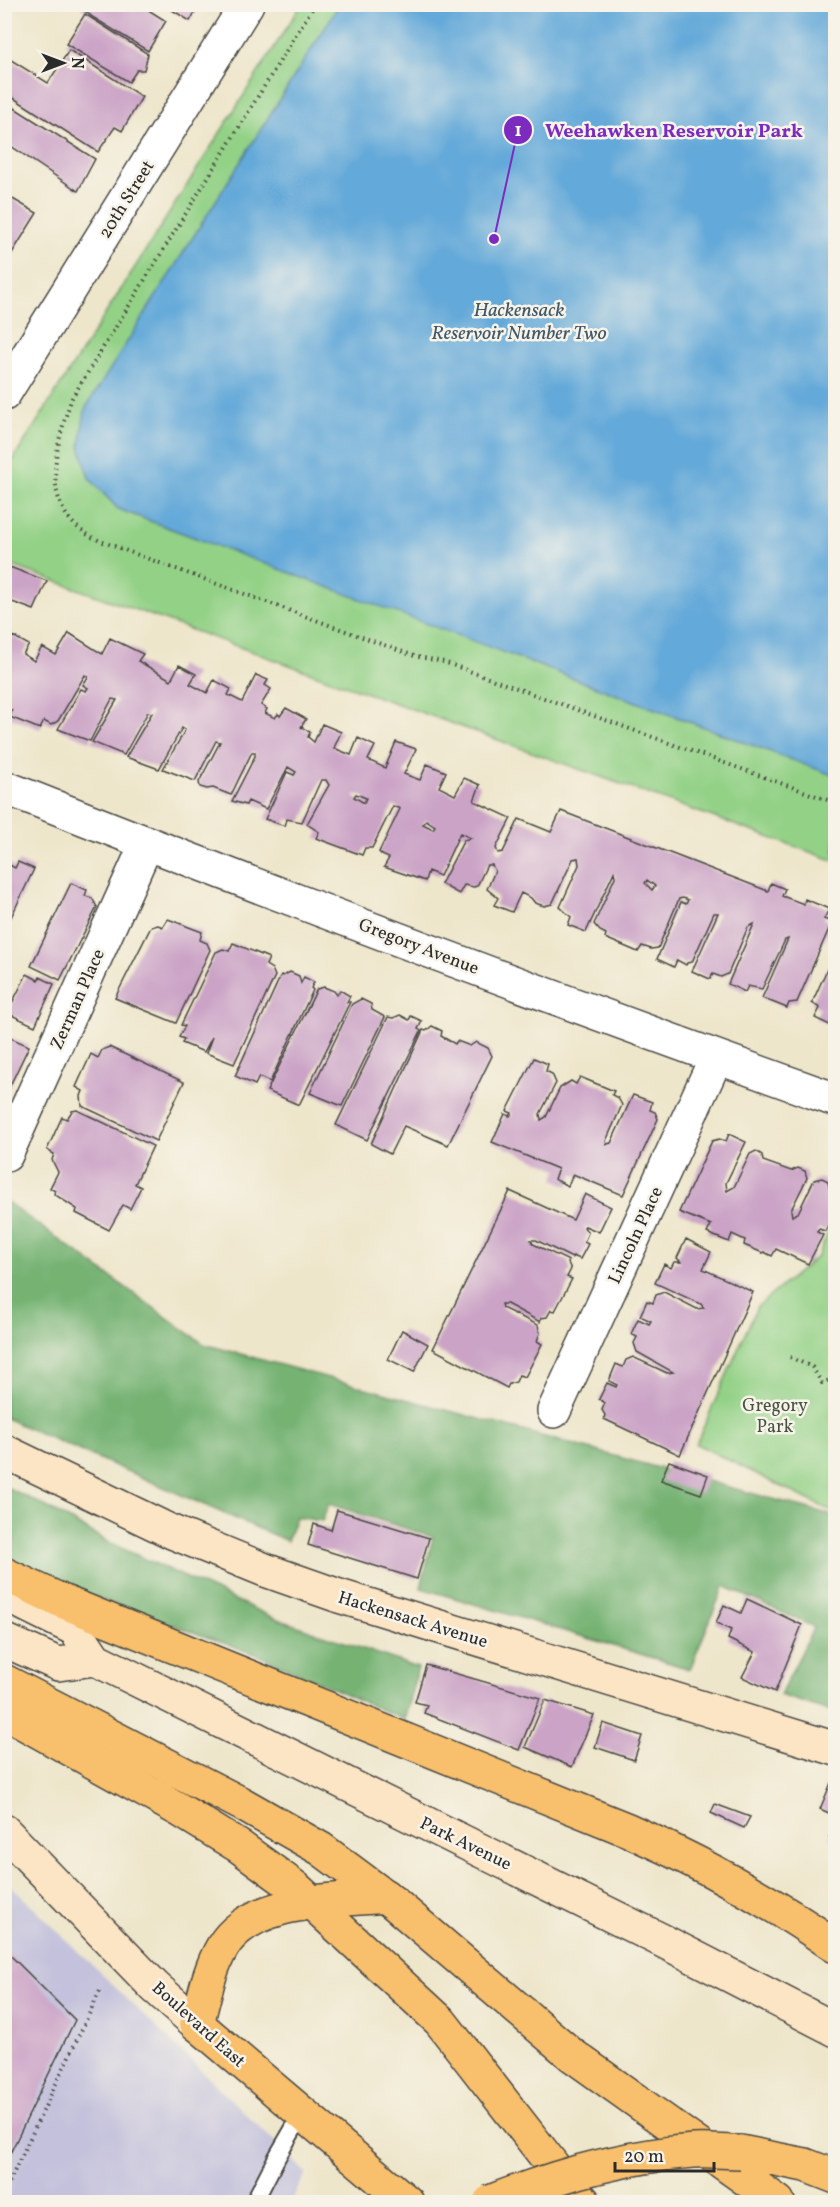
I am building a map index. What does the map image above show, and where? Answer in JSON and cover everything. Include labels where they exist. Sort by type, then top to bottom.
[{"type":"main road","name":"Hackensack Avenue","points":[[4,1451],[172,1532],[318,1589],[836,1749]]},
{"type":"main road","points":[[4,1574],[64,1602],[668,1848],[739,1884],[789,1914],[835,1946]]},
{"type":"main road","name":"Park Avenue","points":[[4,1594],[75,1629],[95,1659],[836,2030]]},
{"type":"main road","points":[[4,1640],[58,1664],[95,1659]]},
{"type":"main road","points":[[4,1681],[282,1826],[321,1849],[385,1896],[572,2055],[778,2202]]},
{"type":"main road","points":[[4,1712],[122,1776],[232,1842],[296,1888],[441,2021],[564,2180],[584,2202]]},
{"type":"main road","name":"Boulevard East","points":[[4,1831],[155,1987],[407,2202]]},
{"type":"main road","points":[[197,2024],[217,1957],[224,1944],[238,1928],[253,1919],[284,1907],[385,1896]]},
{"type":"main road","points":[[490,2202],[554,2179],[619,2162],[654,2155],[696,2151],[740,2152],[805,2165],[836,2177]]},
{"type":"street","name":"20th Street","points":[[4,394],[247,4]]},
{"type":"street","name":"Gregory Avenue","points":[[4,787],[716,1058],[836,1100]]},
{"type":"street","name":"Zerman Place","points":[[6,1155],[147,843]]},
{"type":"street","name":"Lincoln Place","points":[[554,1411],[716,1058]]},
{"type":"lane","points":[[254,2202],[302,2114]]},
{"type":"path","points":[[315,4],[72,398],[62,425],[54,470],[55,487],[61,506],[71,521],[85,533],[127,551],[414,656],[444,662],[836,804]]},
{"type":"path","points":[[790,1357],[812,1366],[822,1383],[835,1378],[836,1368]]},
{"type":"path","points":[[4,2193],[101,1989]]},
{"type":"shaded area","points":[[4,1879],[306,2173],[291,2202],[5,2202]]},
{"type":"green space","name":"Hackensack Reservoir Number Two","points":[[301,5],[835,5],[835,861],[5,563],[4,474]]},
{"type":"green space","points":[[4,1200],[204,1344],[828,1514],[836,1521],[835,1713],[780,1695],[814,1627],[724,1586],[690,1669],[421,1588],[433,1537],[329,1504],[322,1521],[296,1517],[287,1541],[5,1418]]},
{"type":"green space","name":"Gregory Park","points":[[835,1216],[835,1513],[696,1444],[757,1307],[818,1256]]},
{"type":"green space","points":[[4,1486],[45,1506],[108,1542],[272,1617],[418,1668],[404,1720],[260,1656],[27,1573],[5,1561]]},
{"type":"water","name":"Hackensack Reservoir Number Two","points":[[339,5],[835,5],[835,776],[118,509],[89,478],[80,446],[85,409]]},
{"type":"building","points":[[83,4],[139,4],[166,21],[148,51],[94,18],[81,8]]},
{"type":"building","points":[[162,4],[200,4],[190,21]]},
{"type":"building","points":[[85,14],[148,54],[144,70],[137,70],[129,82],[66,44]]},
{"type":"building","points":[[69,50],[142,97],[122,131],[115,127],[98,152],[4,92],[4,63],[8,58],[48,83]]},
{"type":"building","points":[[5,102],[95,159],[78,191],[5,142]]},
{"type":"building","points":[[4,194],[37,213],[4,266]]},
{"type":"building","points":[[4,565],[47,581],[34,610],[4,599]]},
{"type":"building","points":[[69,633],[102,654],[110,638],[143,654],[138,661],[171,680],[179,665],[196,674],[190,684],[207,693],[214,680],[231,689],[228,695],[242,702],[256,675],[268,680],[265,685],[271,689],[261,705],[267,709],[265,713],[275,718],[278,714],[280,716],[286,708],[306,719],[301,727],[310,732],[308,737],[314,742],[322,724],[341,732],[334,748],[351,755],[358,738],[375,746],[368,760],[385,768],[396,742],[416,749],[404,774],[420,780],[427,764],[446,772],[439,787],[455,795],[464,778],[480,785],[474,801],[511,818],[496,848],[498,853],[503,852],[519,819],[551,832],[561,811],[768,891],[771,883],[785,889],[782,896],[804,904],[805,899],[829,909],[824,919],[832,922],[797,1002],[789,1003],[787,1008],[762,998],[788,939],[785,940],[762,989],[748,986],[745,992],[728,984],[754,924],[748,927],[728,974],[721,977],[713,974],[710,979],[692,971],[718,913],[714,913],[692,962],[686,965],[677,960],[674,967],[657,959],[681,902],[686,904],[688,900],[683,898],[679,899],[658,948],[651,949],[642,946],[638,952],[605,938],[606,934],[594,924],[615,877],[614,872],[586,932],[568,925],[571,917],[560,907],[579,865],[578,858],[573,859],[552,904],[544,906],[535,903],[521,893],[512,912],[494,905],[498,898],[487,889],[495,871],[492,865],[487,865],[477,886],[464,885],[459,894],[441,884],[464,840],[471,838],[460,833],[440,876],[428,871],[425,881],[384,867],[389,858],[379,852],[400,809],[393,806],[372,848],[365,848],[362,855],[316,838],[319,832],[307,824],[329,785],[326,780],[321,780],[302,822],[287,819],[285,826],[265,819],[287,772],[294,775],[296,772],[288,767],[266,809],[248,801],[246,805],[232,801],[255,752],[252,752],[231,795],[213,788],[200,787],[199,782],[220,742],[216,741],[195,781],[163,769],[185,730],[182,728],[159,769],[126,757],[152,713],[148,712],[124,755],[92,742],[117,700],[112,699],[90,741],[58,729],[81,689],[86,691],[88,688],[83,685],[88,677],[85,675],[58,721],[51,725],[44,721],[40,729],[10,717],[12,711],[4,708],[4,650],[13,636],[29,645],[23,654],[34,661],[42,647],[56,655]],"holes":[[[356,794],[366,798],[364,803],[354,797]],[[426,820],[435,826],[433,829],[423,824]],[[647,880],[655,886],[652,890],[645,883]]]},
{"type":"building","points":[[4,862],[15,868],[18,862],[34,869],[4,932]]},
{"type":"building","points":[[71,883],[87,890],[85,896],[92,898],[97,907],[60,980],[31,966]]},
{"type":"building","points":[[168,919],[202,932],[200,940],[207,943],[210,950],[176,1023],[115,998],[151,927],[158,925],[163,927]]},
{"type":"building","points":[[233,943],[269,958],[266,965],[272,969],[275,976],[234,1064],[206,1053],[212,1037],[204,1052],[182,1043],[184,1039],[179,1037],[185,1026],[181,1025],[216,952],[223,949],[229,951]]},
{"type":"building","points":[[836,949],[836,1028],[815,1018],[820,1008],[812,1003]]},
{"type":"building","points":[[290,972],[299,976],[301,983],[304,977],[314,982],[311,988],[313,990],[270,1082],[259,1077],[255,1085],[235,1076],[281,975]]},
{"type":"building","points":[[27,974],[38,980],[40,977],[54,984],[35,1026],[7,1013]]},
{"type":"building","points":[[324,987],[334,991],[337,995],[340,990],[350,996],[347,1002],[350,1002],[299,1105],[267,1091],[317,989]]},
{"type":"building","points":[[361,999],[371,1004],[372,1010],[385,1017],[342,1106],[310,1093],[352,1004]]},
{"type":"building","points":[[400,1015],[409,1020],[411,1016],[422,1021],[418,1029],[421,1031],[367,1140],[336,1125],[388,1017],[393,1018]]},
{"type":"building","points":[[432,1026],[442,1031],[441,1036],[455,1044],[457,1041],[470,1046],[476,1042],[488,1048],[492,1056],[448,1145],[404,1126],[390,1154],[371,1144],[423,1030],[426,1031]]},
{"type":"building","points":[[4,1035],[29,1046],[4,1098]]},
{"type":"building","points":[[109,1047],[184,1082],[156,1141],[82,1106],[83,1091],[76,1087],[91,1054],[98,1058],[102,1050]]},
{"type":"building","points":[[534,1058],[548,1064],[546,1071],[552,1074],[556,1083],[540,1114],[541,1120],[546,1117],[560,1088],[571,1081],[576,1084],[580,1077],[614,1091],[612,1095],[618,1098],[622,1105],[606,1141],[607,1144],[611,1143],[633,1095],[652,1102],[650,1110],[655,1112],[658,1119],[623,1195],[573,1174],[568,1186],[554,1179],[558,1169],[492,1142],[505,1114],[510,1116],[512,1113],[507,1111]]},
{"type":"building","points":[[77,1110],[153,1146],[135,1184],[141,1187],[130,1209],[123,1205],[109,1230],[76,1213],[77,1209],[54,1194],[55,1191],[50,1188],[58,1172],[52,1160],[54,1154],[47,1150],[62,1117],[67,1119],[72,1111]]},
{"type":"building","points":[[729,1134],[746,1142],[726,1183],[727,1191],[734,1187],[750,1154],[756,1151],[762,1155],[763,1161],[791,1171],[798,1168],[805,1171],[807,1178],[791,1210],[792,1216],[798,1213],[814,1180],[822,1178],[828,1181],[829,1187],[836,1190],[836,1210],[825,1231],[819,1229],[817,1232],[823,1235],[808,1264],[776,1249],[772,1256],[763,1253],[744,1245],[745,1240],[732,1234],[729,1242],[707,1233],[711,1225],[679,1212],[712,1141],[719,1139],[726,1141]]},
{"type":"building","points":[[510,1191],[573,1220],[585,1194],[611,1207],[599,1232],[584,1227],[588,1233],[584,1242],[588,1244],[580,1259],[573,1256],[572,1258],[536,1240],[531,1240],[533,1244],[569,1261],[571,1269],[567,1277],[572,1279],[555,1311],[551,1310],[547,1317],[541,1318],[540,1322],[507,1304],[501,1304],[502,1308],[538,1325],[540,1333],[537,1341],[542,1344],[525,1377],[519,1375],[516,1382],[509,1384],[507,1388],[433,1349]]},
{"type":"building","points":[[686,1239],[711,1252],[703,1269],[753,1292],[680,1455],[604,1419],[605,1415],[602,1410],[605,1403],[599,1399],[607,1383],[616,1387],[617,1385],[609,1381],[616,1364],[623,1367],[626,1360],[633,1357],[667,1373],[673,1372],[637,1352],[634,1343],[637,1337],[631,1334],[638,1319],[649,1324],[651,1321],[640,1316],[647,1301],[653,1303],[656,1295],[664,1292],[697,1309],[704,1308],[701,1304],[655,1283],[664,1264],[671,1268],[674,1262],[681,1262],[677,1258]]},
{"type":"building","points":[[402,1330],[428,1344],[414,1372],[388,1359]]},
{"type":"building","points":[[669,1461],[708,1475],[701,1494],[661,1480]]},
{"type":"building","points":[[337,1510],[429,1538],[417,1579],[308,1545],[314,1524],[331,1530]]},
{"type":"building","points":[[747,1599],[802,1625],[775,1692],[742,1677],[755,1652],[728,1639],[731,1630],[716,1623],[724,1605],[741,1613]]},
{"type":"building","points":[[426,1665],[540,1698],[519,1750],[424,1713],[427,1705],[415,1702]]},
{"type":"building","points":[[545,1700],[594,1715],[572,1767],[525,1747]]},
{"type":"building","points":[[603,1723],[642,1736],[634,1760],[595,1747]]},
{"type":"building","points":[[831,1783],[836,1785],[836,1816],[820,1809]]},
{"type":"building","points":[[715,1804],[750,1817],[744,1828],[711,1813]]},
{"type":"building","points":[[836,1824],[836,1840],[829,1837]]},
{"type":"building","points":[[4,1949],[75,2020],[4,2166]]},
{"type":"place","name":"Weehawken Reservoir Park","points":[[494,239]]}]
